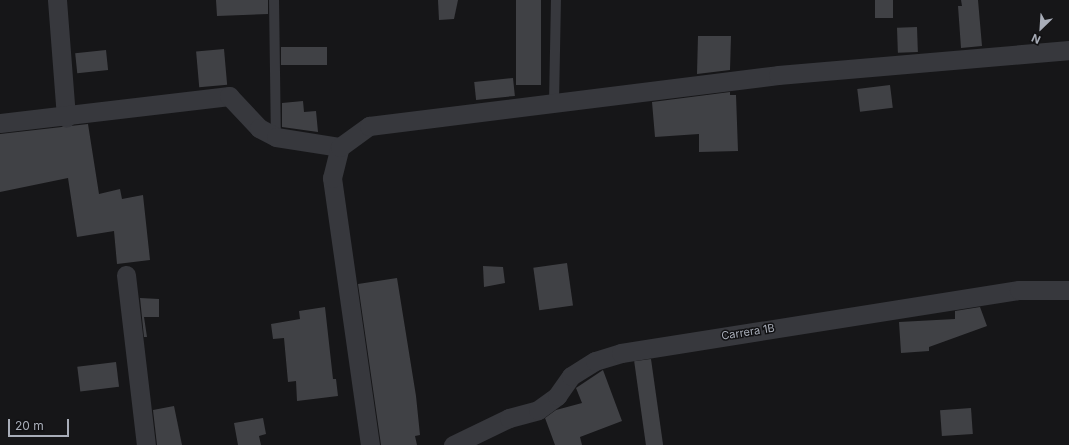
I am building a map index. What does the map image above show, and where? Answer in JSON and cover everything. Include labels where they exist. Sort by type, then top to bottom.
[{"type":"street","points":[[57,0],[66,118]]},
{"type":"street","points":[[370,445],[332,178],[340,147],[369,126],[778,76],[1069,50]]},
{"type":"street","points":[[0,123],[66,118],[229,96],[259,128],[276,137],[340,147]]},
{"type":"street","points":[[126,275],[146,445]]},
{"type":"street","name":"Carrera 1B","points":[[453,445],[509,418],[538,410],[557,396],[571,376],[595,361],[620,353],[1019,290],[1069,290]]},
{"type":"lane","points":[[274,0],[276,137]]},
{"type":"lane","points":[[554,103],[556,0]]},
{"type":"building","points":[[216,0],[268,0],[268,14],[217,16]]},
{"type":"building","points":[[438,0],[458,0],[454,19],[439,20]]},
{"type":"building","points":[[516,0],[541,0],[541,85],[516,85]]},
{"type":"building","points":[[875,0],[893,0],[893,18],[875,18]]},
{"type":"building","points":[[961,0],[978,0],[982,46],[961,48],[958,6],[962,6]]},
{"type":"building","points":[[917,27],[918,52],[898,53],[897,28]]},
{"type":"building","points":[[698,36],[731,36],[730,70],[697,74]]},
{"type":"building","points":[[281,47],[327,47],[327,65],[281,65]]},
{"type":"building","points":[[224,49],[227,85],[199,87],[196,51]]},
{"type":"building","points":[[106,50],[108,70],[77,73],[75,53]]},
{"type":"building","points":[[513,78],[515,96],[476,100],[474,82]]},
{"type":"building","points":[[890,85],[893,108],[860,112],[857,89]]},
{"type":"building","points":[[730,92],[730,95],[736,95],[738,151],[699,152],[699,134],[655,137],[652,102]]},
{"type":"building","points":[[303,101],[304,112],[316,111],[318,132],[282,127],[282,103]]},
{"type":"building","points":[[88,124],[99,194],[120,189],[122,199],[143,195],[150,260],[117,264],[114,231],[77,237],[68,178],[0,192],[0,134]]},
{"type":"building","points":[[567,263],[573,306],[539,310],[533,268]]},
{"type":"building","points":[[483,266],[503,267],[505,283],[484,287]]},
{"type":"building","points":[[397,278],[416,396],[420,435],[415,436],[417,445],[381,445],[358,284]]},
{"type":"building","points":[[140,298],[159,299],[159,317],[144,317],[147,337],[144,337]]},
{"type":"building","points":[[325,307],[333,379],[336,379],[338,396],[297,401],[296,381],[288,382],[284,338],[273,339],[271,324],[300,319],[299,311]]},
{"type":"building","points":[[980,307],[987,326],[929,347],[929,351],[901,353],[899,322],[955,319],[955,311]]},
{"type":"building","points":[[651,359],[663,445],[646,445],[634,361]]},
{"type":"building","points":[[116,362],[119,387],[80,392],[77,367]]},
{"type":"building","points":[[603,370],[622,421],[580,437],[582,445],[555,445],[545,418],[556,410],[582,403],[576,388]]},
{"type":"building","points":[[174,406],[182,445],[157,445],[153,410]]},
{"type":"building","points":[[971,408],[973,434],[942,436],[940,410]]},
{"type":"building","points":[[263,418],[266,434],[259,436],[261,445],[238,445],[234,423]]}]
